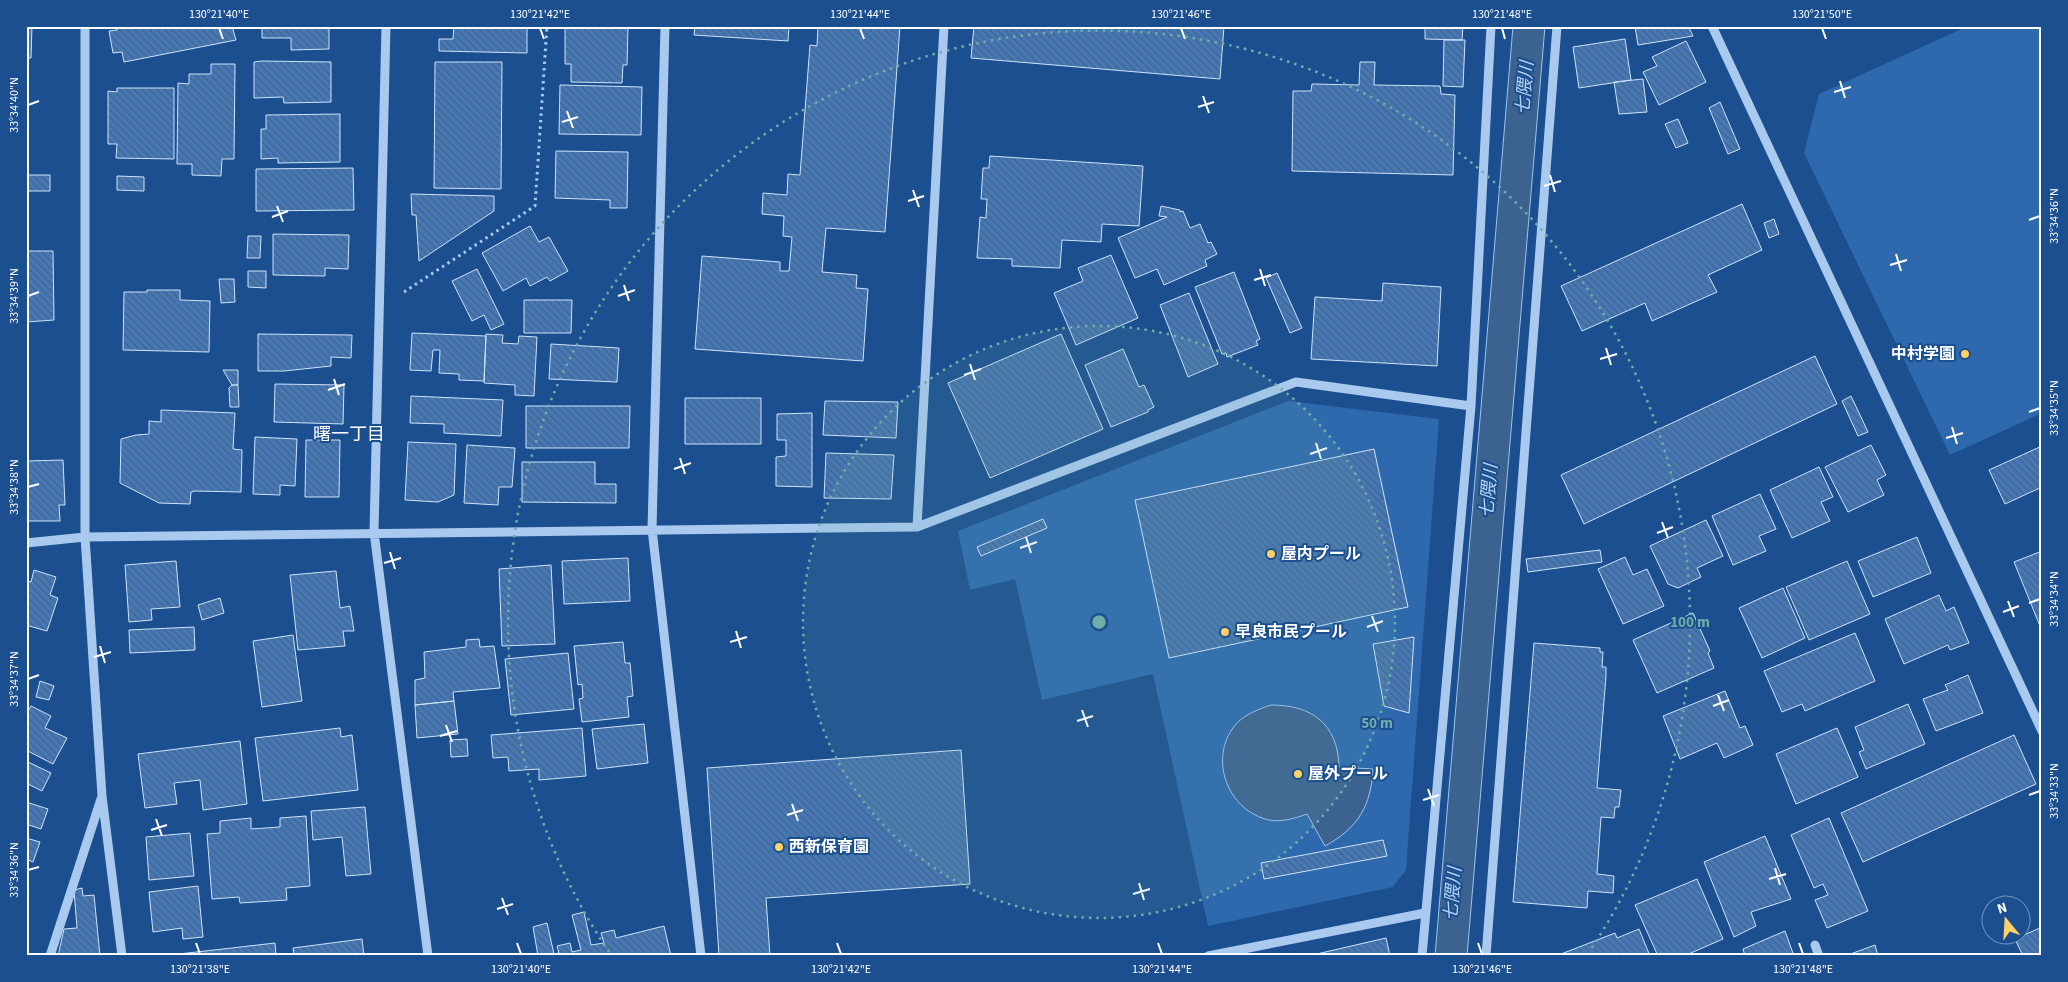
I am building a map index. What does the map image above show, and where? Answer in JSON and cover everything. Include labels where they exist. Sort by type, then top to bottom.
[{"type":"street","points":[[85,26],[86,537],[102,796],[122,956]]},
{"type":"street","points":[[386,26],[374,532],[428,956]]},
{"type":"street","points":[[665,26],[652,529],[701,956]]},
{"type":"street","points":[[917,527],[944,26]]},
{"type":"street","points":[[1422,956],[1472,406],[1491,26]]},
{"type":"street","points":[[1486,956],[1557,26]]},
{"type":"street","points":[[1712,26],[2042,732]]},
{"type":"street","points":[[26,543],[86,537],[374,532],[917,527],[1296,382],[1472,406]]},
{"type":"street","points":[[50,956],[102,796]]},
{"type":"street","points":[[1208,956],[1425,913]]},
{"type":"street","points":[[1814,945],[1819,956]]},
{"type":"path","points":[[379,309],[535,206],[547,26]]},
{"type":"shaded area","name":"中村学園","points":[[1968,26],[2042,26],[2042,413],[1950,455],[1804,153],[1819,94]]},
{"type":"shaded area","name":"早良市民プール","points":[[1288,401],[1439,419],[1406,870],[1393,887],[1208,926],[1153,674],[1042,700],[1015,579],[970,590],[958,531]]},
{"type":"water","name":"七隈川","points":[[1513,26],[1545,26],[1467,956],[1435,956]]},
{"type":"water","name":"屋外プール","points":[[1271,705],[1299,709],[1310,713],[1320,720],[1328,728],[1334,739],[1339,767],[1373,769],[1369,794],[1361,815],[1346,832],[1325,846],[1307,814],[1279,821],[1262,818],[1238,802],[1230,790],[1225,777],[1224,749],[1228,735],[1244,717]]},
{"type":"building","points":[[26,26],[32,26],[31,58],[26,58]]},
{"type":"building","points":[[116,26],[232,26],[236,40],[124,62],[122,52],[113,53],[109,31],[117,30]]},
{"type":"building","points":[[262,26],[329,26],[329,49],[291,50],[291,38],[262,38]]},
{"type":"building","points":[[454,26],[527,26],[527,53],[439,51],[439,39],[453,39]]},
{"type":"building","points":[[565,26],[628,26],[627,65],[623,65],[622,83],[571,82],[571,64],[565,64]]},
{"type":"building","points":[[695,26],[789,26],[788,41],[694,35]]},
{"type":"building","points":[[818,26],[900,26],[885,232],[826,228],[822,272],[857,275],[856,288],[868,289],[863,361],[695,349],[702,256],[780,262],[780,271],[789,271],[792,237],[783,236],[784,216],[762,214],[763,193],[787,195],[788,174],[800,175],[810,45],[817,46]]},
{"type":"building","points":[[974,26],[1224,26],[1220,79],[971,58]]},
{"type":"building","points":[[1425,26],[1463,26],[1462,40],[1425,39]]},
{"type":"building","points":[[1635,26],[1688,26],[1693,36],[1638,45]]},
{"type":"building","points":[[1625,39],[1631,80],[1579,88],[1573,47]]},
{"type":"building","points":[[1444,40],[1465,40],[1463,87],[1443,86]]},
{"type":"building","points":[[1686,41],[1706,82],[1659,105],[1643,72],[1657,66],[1652,57]]},
{"type":"building","points":[[254,62],[331,62],[331,102],[284,103],[283,97],[254,98]]},
{"type":"building","points":[[435,62],[502,62],[501,189],[434,188]]},
{"type":"building","points":[[1360,62],[1375,62],[1374,85],[1440,86],[1441,94],[1455,95],[1453,175],[1292,171],[1293,91],[1311,91],[1312,84],[1359,85]]},
{"type":"building","points":[[211,64],[235,64],[234,159],[222,159],[221,176],[192,175],[192,164],[177,164],[178,83],[189,84],[189,74],[211,74]]},
{"type":"building","points":[[1643,79],[1647,112],[1619,114],[1614,82]]},
{"type":"building","points":[[560,85],[642,87],[641,135],[559,134]]},
{"type":"building","points":[[117,88],[174,88],[174,159],[116,158],[117,144],[108,144],[108,91],[117,92]]},
{"type":"building","points":[[1720,102],[1740,149],[1728,154],[1709,108]]},
{"type":"building","points":[[340,114],[340,162],[278,163],[278,158],[261,159],[261,129],[266,129],[266,115]]},
{"type":"building","points":[[1678,119],[1688,143],[1676,148],[1665,124]]},
{"type":"building","points":[[556,151],[628,152],[627,208],[610,208],[610,200],[555,198]]},
{"type":"building","points":[[990,156],[1143,166],[1139,226],[1102,224],[1101,242],[1062,240],[1060,268],[1012,266],[1012,259],[977,258],[980,217],[986,218],[987,199],[981,199],[983,168],[989,168]]},
{"type":"building","points":[[353,168],[354,210],[256,211],[256,169]]},
{"type":"building","points":[[26,175],[50,175],[50,191],[26,191]]},
{"type":"building","points":[[117,176],[144,177],[144,191],[117,190]]},
{"type":"building","points":[[411,194],[494,196],[494,211],[419,261],[416,215],[412,215]]},
{"type":"building","points":[[1742,204],[1762,250],[1708,275],[1717,292],[1652,321],[1645,303],[1582,331],[1561,286]]},
{"type":"building","points":[[1161,206],[1180,210],[1180,212],[1183,211],[1190,228],[1200,224],[1208,243],[1211,242],[1217,254],[1205,260],[1207,266],[1164,285],[1157,269],[1135,278],[1118,238],[1167,217],[1159,216]]},
{"type":"building","points":[[1774,219],[1779,234],[1769,238],[1764,223]]},
{"type":"building","points":[[530,226],[539,242],[549,237],[568,271],[550,281],[547,277],[530,286],[526,278],[503,291],[482,253]]},
{"type":"building","points":[[273,234],[349,235],[348,269],[325,268],[325,276],[273,275]]},
{"type":"building","points":[[248,236],[261,236],[260,258],[247,258]]},
{"type":"building","points":[[26,251],[53,251],[54,320],[26,322]]},
{"type":"building","points":[[1111,255],[1138,318],[1076,345],[1054,293],[1083,281],[1078,268]]},
{"type":"building","points":[[477,269],[504,324],[491,330],[484,315],[472,321],[452,281]]},
{"type":"building","points":[[248,271],[266,271],[266,288],[248,287]]},
{"type":"building","points":[[1234,272],[1260,339],[1256,341],[1258,345],[1227,357],[1226,353],[1222,354],[1195,287]]},
{"type":"building","points":[[1277,273],[1302,328],[1290,333],[1266,278]]},
{"type":"building","points":[[219,279],[234,279],[235,302],[221,303]]},
{"type":"building","points":[[1383,283],[1441,287],[1437,366],[1311,359],[1315,297],[1382,301]]},
{"type":"building","points":[[147,290],[180,290],[180,300],[210,301],[209,352],[123,350],[124,292],[147,292]]},
{"type":"building","points":[[1189,293],[1218,364],[1188,377],[1160,305]]},
{"type":"building","points":[[524,300],[572,300],[571,333],[524,333]]},
{"type":"building","points":[[412,333],[486,336],[484,381],[459,380],[459,374],[439,373],[440,350],[433,350],[431,371],[410,370]]},
{"type":"building","points":[[258,334],[352,335],[351,358],[331,357],[331,366],[284,371],[258,371]]},
{"type":"building","points":[[486,334],[503,335],[502,343],[518,344],[519,336],[537,337],[534,396],[515,395],[515,385],[484,383]]},
{"type":"building","points":[[1061,334],[1103,429],[990,478],[948,383]]},
{"type":"building","points":[[551,344],[619,348],[617,382],[549,379]]},
{"type":"building","points":[[1123,349],[1139,387],[1144,385],[1154,407],[1148,410],[1148,412],[1111,427],[1085,365]]},
{"type":"building","points":[[1815,356],[1837,404],[1584,524],[1561,475]]},
{"type":"building","points":[[223,370],[238,370],[238,385],[232,385]]},
{"type":"building","points":[[275,384],[344,385],[343,424],[274,422]]},
{"type":"building","points":[[232,385],[238,385],[239,407],[230,407],[229,388]]},
{"type":"building","points":[[411,396],[503,400],[501,436],[444,433],[444,424],[410,423]]},
{"type":"building","points":[[1851,396],[1868,432],[1858,436],[1842,401]]},
{"type":"building","points":[[685,398],[761,398],[761,444],[685,444]]},
{"type":"building","points":[[825,401],[898,402],[896,438],[823,435]]},
{"type":"building","points":[[526,406],[630,406],[629,448],[526,448]]},
{"type":"building","points":[[161,410],[235,413],[233,449],[242,450],[241,492],[195,491],[191,492],[190,504],[159,503],[120,483],[121,439],[149,434],[149,421],[161,422]]},
{"type":"building","points":[[812,413],[812,487],[776,486],[776,457],[786,456],[786,440],[777,440],[777,414]]},
{"type":"building","points":[[255,437],[297,439],[295,486],[280,485],[280,495],[253,494]]},
{"type":"building","points":[[306,440],[340,440],[339,497],[305,497]]},
{"type":"building","points":[[408,442],[456,444],[454,495],[438,502],[405,500]]},
{"type":"building","points":[[467,445],[515,448],[512,487],[499,487],[498,505],[464,503]]},
{"type":"building","points":[[1871,445],[1886,475],[1877,480],[1884,495],[1848,512],[1825,467]]},
{"type":"building","points":[[2042,446],[2042,487],[2005,504],[1989,470]]},
{"type":"building","name":"屋内プール","points":[[1374,449],[1408,607],[1169,658],[1135,500]]},
{"type":"building","points":[[826,453],[894,455],[891,499],[824,498]]},
{"type":"building","points":[[63,460],[65,505],[59,505],[60,521],[26,521],[26,461]]},
{"type":"building","points":[[522,462],[595,462],[595,484],[616,484],[616,503],[522,502]]},
{"type":"building","points":[[1819,467],[1833,497],[1821,502],[1830,521],[1792,538],[1770,490]]},
{"type":"building","points":[[1760,494],[1776,529],[1759,536],[1766,551],[1733,565],[1712,516]]},
{"type":"building","points":[[1043,519],[1047,528],[981,556],[977,547]]},
{"type":"building","points":[[1706,520],[1723,556],[1697,568],[1701,577],[1678,588],[1668,584],[1650,546]]},
{"type":"building","points":[[1917,537],[1931,573],[1873,597],[1858,561]]},
{"type":"building","points":[[1600,550],[1602,562],[1528,572],[1526,559]]},
{"type":"building","points":[[2042,551],[2042,631],[2014,562]]},
{"type":"building","points":[[1625,557],[1633,575],[1647,569],[1664,606],[1623,624],[1598,569]]},
{"type":"building","points":[[628,558],[630,601],[564,604],[562,561]]},
{"type":"building","points":[[176,561],[180,607],[151,609],[152,620],[129,622],[125,565]]},
{"type":"building","points":[[1847,561],[1870,614],[1809,640],[1786,587]]},
{"type":"building","points":[[551,565],[555,644],[502,646],[499,569]]},
{"type":"building","points":[[34,570],[56,577],[50,595],[58,598],[47,631],[26,625],[26,580],[31,582]]},
{"type":"building","points":[[336,571],[340,608],[350,606],[354,631],[343,631],[345,646],[298,650],[290,575]]},
{"type":"building","points":[[1783,588],[1805,638],[1762,658],[1739,608]]},
{"type":"building","points":[[1939,595],[1946,611],[1954,607],[1969,643],[1950,650],[1948,645],[1904,664],[1885,619]]},
{"type":"building","points":[[220,598],[224,613],[202,620],[198,605]]},
{"type":"building","points":[[1693,613],[1710,651],[1708,653],[1714,668],[1657,693],[1633,640]]},
{"type":"building","points":[[194,627],[195,650],[130,653],[129,630]]},
{"type":"building","points":[[1855,633],[1875,681],[1805,711],[1802,704],[1782,712],[1764,671]]},
{"type":"building","points":[[293,635],[302,701],[262,707],[253,641]]},
{"type":"building","points":[[1414,637],[1409,713],[1384,706],[1373,644]]},
{"type":"building","points":[[479,639],[480,647],[494,646],[500,688],[453,692],[454,701],[415,705],[415,680],[425,678],[424,652],[466,647],[466,640]]},
{"type":"building","points":[[623,642],[625,663],[630,663],[633,696],[627,697],[629,717],[582,722],[579,699],[583,698],[582,684],[578,685],[574,646]]},
{"type":"building","points":[[1534,643],[1600,648],[1600,652],[1603,652],[1602,667],[1606,667],[1597,788],[1621,790],[1619,807],[1615,807],[1614,818],[1601,817],[1597,874],[1614,876],[1613,893],[1588,891],[1587,908],[1513,902]]},
{"type":"building","points":[[568,653],[574,709],[511,715],[505,659]]},
{"type":"building","points":[[1968,675],[1983,713],[1936,731],[1923,699],[1948,690],[1945,685]]},
{"type":"building","points":[[40,681],[54,686],[49,700],[36,697]]},
{"type":"building","points":[[1725,691],[1740,728],[1745,726],[1753,745],[1724,758],[1717,743],[1680,759],[1663,716]]},
{"type":"building","points":[[454,701],[458,734],[417,738],[415,705]]},
{"type":"building","points":[[1908,704],[1925,744],[1866,769],[1859,752],[1864,750],[1855,727]]},
{"type":"building","points":[[31,706],[51,716],[45,728],[67,738],[53,764],[26,750],[26,714]]},
{"type":"building","points":[[644,724],[648,763],[597,769],[592,729]]},
{"type":"building","points":[[340,728],[341,737],[352,735],[358,790],[263,801],[255,738]]},
{"type":"building","points":[[582,728],[586,776],[539,780],[539,769],[509,771],[508,757],[493,758],[491,735]]},
{"type":"building","points":[[1837,728],[1858,777],[1796,804],[1776,754]]},
{"type":"building","points":[[2014,735],[2036,784],[1863,862],[1841,813]]},
{"type":"building","points":[[467,739],[468,756],[451,757],[450,740]]},
{"type":"building","points":[[240,741],[247,804],[203,810],[200,780],[174,783],[177,804],[145,808],[138,754]]},
{"type":"building","points":[[961,750],[970,884],[766,898],[770,956],[719,956],[707,768]]},
{"type":"building","points":[[26,761],[51,773],[42,791],[26,783]]},
{"type":"building","points":[[26,802],[48,809],[41,829],[26,824]]},
{"type":"building","points":[[365,807],[371,874],[346,876],[342,837],[313,840],[311,811]]},
{"type":"building","points":[[306,816],[310,886],[286,888],[287,900],[240,903],[239,897],[212,899],[207,834],[220,833],[220,821],[251,818],[251,829],[280,827],[280,818]]},
{"type":"building","points":[[1829,818],[1868,911],[1827,928],[1815,900],[1828,895],[1823,884],[1814,888],[1791,835]]},
{"type":"building","points":[[190,833],[194,876],[149,880],[146,837]]},
{"type":"building","points":[[1765,836],[1791,899],[1751,912],[1756,926],[1734,937],[1704,862]]},
{"type":"building","points":[[26,838],[40,842],[33,862],[26,859]]},
{"type":"building","points":[[1383,840],[1387,856],[1264,879],[1261,863]]},
{"type":"building","points":[[1697,879],[1723,939],[1684,956],[1658,956],[1635,905]]},
{"type":"building","points":[[198,886],[203,937],[183,939],[182,928],[153,932],[149,892]]},
{"type":"building","points":[[82,888],[83,896],[94,895],[100,956],[58,956],[64,929],[77,928],[74,890]]},
{"type":"building","points":[[584,912],[591,945],[604,943],[601,933],[614,930],[616,938],[664,926],[671,956],[538,956],[533,927],[547,923],[554,954],[559,953],[557,946],[570,943],[572,952],[581,950],[572,915]]},
{"type":"building","points":[[2042,927],[2042,956],[2023,956],[2017,944],[2030,944],[2030,932]]},
{"type":"building","points":[[1639,929],[1650,956],[1556,956],[1615,933],[1617,938]]},
{"type":"building","points":[[1785,931],[1794,956],[1745,956],[1743,949]]},
{"type":"building","points":[[1386,938],[1390,956],[1308,956]]},
{"type":"building","points":[[362,939],[364,956],[294,956],[293,948]]},
{"type":"building","points":[[275,943],[276,956],[161,956],[223,949]]},
{"type":"building","points":[[1875,945],[1878,956],[1845,956]]},
{"type":"place","name":"中村学園","points":[[1965,354]]},
{"type":"place","name":"屋内プール","points":[[1271,554]]},
{"type":"place","name":"早良市民プール","points":[[1225,632]]},
{"type":"place","name":"屋外プール","points":[[1298,774]]},
{"type":"place","name":"西新保育園","points":[[779,847]]},
{"type":"district","name":"曙一丁目","points":[[349,434]]}]
